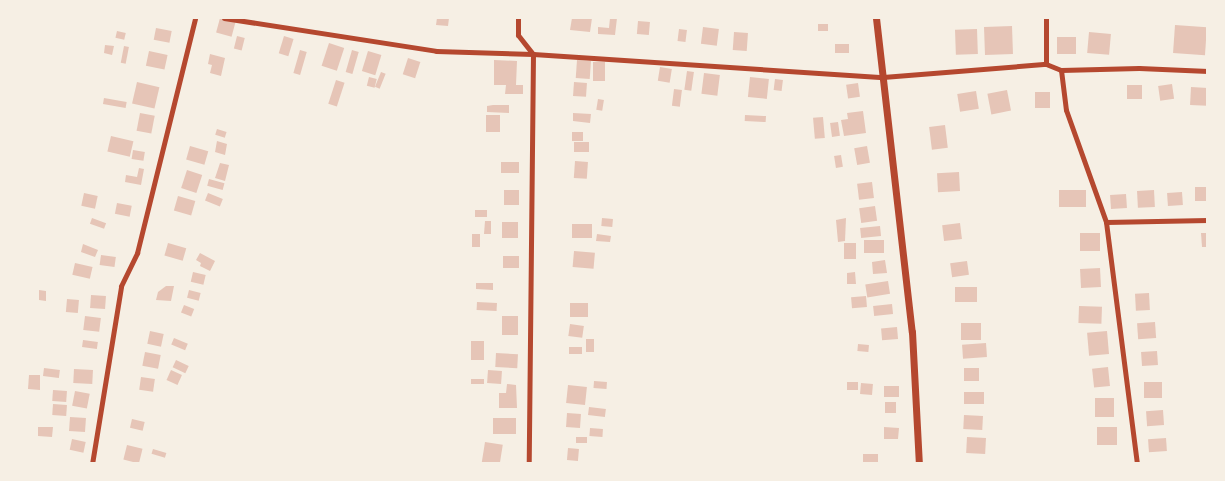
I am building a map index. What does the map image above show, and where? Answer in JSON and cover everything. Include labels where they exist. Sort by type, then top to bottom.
[{"type":"main road","points":[[876,18],[912,332],[919,464]]},
{"type":"street","points":[[92,464],[121,286],[137,254],[195,18]]},
{"type":"street","points":[[224,18],[436,51],[533,54],[883,77],[1046,64],[1061,70],[1139,68],[1208,71]]},
{"type":"street","points":[[518,18],[518,36],[533,54],[529,464]]},
{"type":"street","points":[[1046,18],[1046,64]]},
{"type":"street","points":[[1061,70],[1066,110],[1106,222],[1137,464]]},
{"type":"street","points":[[1106,222],[1208,220]]},
{"type":"building","points":[[220,18],[235,22],[232,37],[216,32]]},
{"type":"building","points":[[437,18],[449,18],[448,26],[436,25]]},
{"type":"building","points":[[572,18],[592,18],[590,32],[570,30]]},
{"type":"building","points":[[610,18],[617,18],[615,35],[598,34],[598,27],[609,28]]},
{"type":"building","points":[[638,21],[650,22],[649,35],[637,34]]},
{"type":"building","points":[[818,24],[828,24],[828,31],[818,31]]},
{"type":"building","points":[[1175,25],[1207,27],[1205,55],[1173,53]]},
{"type":"building","points":[[1012,26],[1013,54],[985,55],[984,27]]},
{"type":"building","points":[[703,27],[719,29],[717,46],[701,44]]},
{"type":"building","points":[[156,28],[172,31],[169,43],[154,40]]},
{"type":"building","points":[[679,29],[687,30],[685,42],[678,41]]},
{"type":"building","points":[[977,29],[978,54],[956,55],[955,30]]},
{"type":"building","points":[[117,31],[126,33],[124,40],[115,38]]},
{"type":"building","points":[[734,32],[748,33],[747,51],[733,50]]},
{"type":"building","points":[[1089,32],[1111,34],[1109,55],[1087,53]]},
{"type":"building","points":[[237,36],[245,38],[242,51],[234,49]]},
{"type":"building","points":[[284,36],[294,39],[288,56],[279,53]]},
{"type":"building","points":[[1057,37],[1076,37],[1076,54],[1057,54]]},
{"type":"building","points":[[329,43],[344,48],[337,71],[322,66]]},
{"type":"building","points":[[835,44],[849,44],[849,53],[835,53]]},
{"type":"building","points":[[105,45],[114,46],[112,55],[104,53]]},
{"type":"building","points":[[124,46],[129,47],[126,64],[121,63]]},
{"type":"building","points":[[300,50],[307,52],[300,75],[293,73]]},
{"type":"building","points":[[352,50],[359,52],[352,74],[346,72]]},
{"type":"building","points":[[149,51],[168,55],[164,70],[146,66]]},
{"type":"building","points":[[368,51],[381,55],[375,75],[362,71]]},
{"type":"building","points":[[210,54],[225,58],[221,76],[210,73],[212,65],[208,64]]},
{"type":"building","points":[[408,58],[420,62],[415,78],[403,74]]},
{"type":"building","points":[[494,60],[517,61],[516,85],[523,85],[523,94],[505,94],[506,85],[494,85]]},
{"type":"building","points":[[577,60],[591,61],[590,79],[576,78]]},
{"type":"building","points":[[593,62],[605,62],[605,81],[593,81]]},
{"type":"building","points":[[660,67],[672,69],[670,83],[658,81]]},
{"type":"building","points":[[687,71],[694,72],[691,91],[684,90]]},
{"type":"building","points":[[381,72],[386,74],[380,89],[375,87]]},
{"type":"building","points":[[704,73],[720,75],[717,96],[701,94]]},
{"type":"building","points":[[369,77],[377,79],[375,88],[367,86]]},
{"type":"building","points":[[750,77],[769,79],[767,99],[748,97]]},
{"type":"building","points":[[775,79],[783,80],[782,91],[774,90]]},
{"type":"building","points":[[336,80],[345,83],[337,107],[328,104]]},
{"type":"building","points":[[137,82],[159,87],[154,109],[132,103]]},
{"type":"building","points":[[574,82],[587,83],[586,97],[573,96]]},
{"type":"building","points":[[858,83],[860,97],[848,99],[846,85]]},
{"type":"building","points":[[1172,84],[1174,99],[1160,101],[1158,86]]},
{"type":"building","points":[[1127,85],[1142,85],[1142,99],[1127,99]]},
{"type":"building","points":[[1191,87],[1208,88],[1207,106],[1190,105]]},
{"type":"building","points":[[674,89],[682,90],[680,107],[672,106]]},
{"type":"building","points":[[1007,90],[1011,111],[991,114],[987,94]]},
{"type":"building","points":[[976,91],[979,109],[960,112],[957,94]]},
{"type":"building","points":[[1035,92],[1050,92],[1050,108],[1035,108]]},
{"type":"building","points":[[104,98],[127,102],[126,108],[103,104]]},
{"type":"building","points":[[598,99],[604,100],[602,111],[596,110]]},
{"type":"building","points":[[509,105],[509,113],[487,112],[487,106]]},
{"type":"building","points":[[863,111],[866,133],[844,136],[841,120],[848,119],[847,113]]},
{"type":"building","points":[[140,113],[155,116],[151,134],[137,131]]},
{"type":"building","points":[[573,113],[591,114],[590,123],[573,121]]},
{"type":"building","points":[[486,115],[500,115],[500,132],[486,132]]},
{"type":"building","points":[[745,115],[766,116],[766,122],[745,121]]},
{"type":"building","points":[[823,117],[825,138],[815,139],[813,118]]},
{"type":"building","points":[[838,122],[840,136],[832,137],[830,123]]},
{"type":"building","points":[[945,125],[948,148],[932,150],[929,127]]},
{"type":"building","points":[[217,129],[227,132],[225,138],[215,135]]},
{"type":"building","points":[[572,132],[583,132],[583,141],[572,141]]},
{"type":"building","points":[[111,136],[133,141],[130,157],[107,152]]},
{"type":"building","points":[[217,141],[227,144],[225,155],[215,152]]},
{"type":"building","points":[[574,142],[589,142],[589,152],[574,152]]},
{"type":"building","points":[[190,146],[208,151],[204,165],[186,159]]},
{"type":"building","points":[[867,146],[870,163],[857,165],[854,148]]},
{"type":"building","points":[[133,150],[145,152],[143,161],[132,159]]},
{"type":"building","points":[[841,155],[843,167],[836,168],[834,156]]},
{"type":"building","points":[[575,161],[588,162],[587,179],[574,178]]},
{"type":"building","points":[[501,162],[519,162],[519,173],[501,173]]},
{"type":"building","points":[[220,163],[229,165],[225,181],[215,178]]},
{"type":"building","points":[[139,168],[144,169],[141,185],[125,182],[126,175],[137,177]]},
{"type":"building","points":[[187,170],[202,175],[196,193],[181,188]]},
{"type":"building","points":[[959,172],[960,191],[938,192],[937,173]]},
{"type":"building","points":[[209,179],[224,183],[223,190],[207,186]]},
{"type":"building","points":[[872,182],[874,198],[859,200],[857,184]]},
{"type":"building","points":[[1195,187],[1208,187],[1208,201],[1195,201]]},
{"type":"building","points":[[504,190],[519,190],[519,205],[504,205]]},
{"type":"building","points":[[1059,190],[1086,190],[1086,207],[1059,207]]},
{"type":"building","points":[[1154,190],[1155,207],[1138,208],[1137,191]]},
{"type":"building","points":[[1182,192],[1183,205],[1168,206],[1167,193]]},
{"type":"building","points":[[84,193],[98,196],[95,209],[81,206]]},
{"type":"building","points":[[208,193],[223,199],[220,206],[205,200]]},
{"type":"building","points":[[1126,194],[1127,208],[1111,209],[1110,195]]},
{"type":"building","points":[[178,196],[195,201],[191,215],[174,210]]},
{"type":"building","points":[[117,203],[132,206],[130,217],[115,214]]},
{"type":"building","points":[[875,206],[877,221],[861,223],[859,208]]},
{"type":"building","points":[[475,210],[487,210],[487,217],[475,217]]},
{"type":"building","points":[[92,218],[106,223],[104,229],[90,224]]},
{"type":"building","points":[[602,218],[613,219],[612,227],[601,226]]},
{"type":"building","points":[[846,218],[845,241],[838,242],[836,220]]},
{"type":"building","points":[[485,221],[491,221],[491,234],[484,234]]},
{"type":"building","points":[[502,222],[518,222],[518,238],[502,238]]},
{"type":"building","points":[[960,223],[962,239],[944,241],[942,225]]},
{"type":"building","points":[[572,224],[592,224],[592,238],[572,238]]},
{"type":"building","points":[[880,226],[881,236],[861,238],[860,228]]},
{"type":"building","points":[[1080,233],[1100,233],[1100,251],[1080,251]]},
{"type":"building","points":[[1201,233],[1208,233],[1208,247],[1202,247]]},
{"type":"building","points":[[472,234],[480,234],[480,247],[472,247]]},
{"type":"building","points":[[597,234],[611,236],[610,242],[596,241]]},
{"type":"building","points":[[864,240],[884,240],[884,253],[864,253]]},
{"type":"building","points":[[168,243],[186,248],[183,261],[164,255]]},
{"type":"building","points":[[844,243],[856,243],[856,259],[844,259]]},
{"type":"building","points":[[83,244],[98,250],[95,257],[81,252]]},
{"type":"building","points":[[574,251],[595,253],[594,269],[573,267]]},
{"type":"building","points":[[200,253],[215,261],[210,271],[200,266],[201,263],[196,260]]},
{"type":"building","points":[[101,255],[116,257],[114,267],[100,265]]},
{"type":"building","points":[[503,256],[519,256],[519,268],[503,268]]},
{"type":"building","points":[[885,260],[887,273],[873,274],[872,262]]},
{"type":"building","points":[[967,261],[969,275],[952,277],[950,263]]},
{"type":"building","points":[[75,263],[93,267],[90,279],[72,275]]},
{"type":"building","points":[[1100,268],[1101,287],[1081,288],[1080,269]]},
{"type":"building","points":[[193,272],[206,275],[203,285],[191,282]]},
{"type":"building","points":[[855,272],[856,284],[847,284],[847,273]]},
{"type":"building","points":[[888,281],[890,294],[867,297],[865,285]]},
{"type":"building","points":[[476,283],[493,283],[493,290],[476,289]]},
{"type":"building","points":[[166,286],[174,286],[171,301],[156,300],[158,292]]},
{"type":"building","points":[[955,287],[977,287],[977,302],[955,302]]},
{"type":"building","points":[[39,290],[46,291],[46,301],[39,300]]},
{"type":"building","points":[[189,290],[201,293],[199,301],[187,298]]},
{"type":"building","points":[[1149,293],[1150,310],[1136,311],[1135,294]]},
{"type":"building","points":[[91,295],[106,296],[105,309],[90,308]]},
{"type":"building","points":[[866,296],[867,307],[852,308],[851,297]]},
{"type":"building","points":[[67,299],[79,300],[78,313],[66,312]]},
{"type":"building","points":[[477,302],[497,303],[497,311],[477,310]]},
{"type":"building","points":[[570,303],[588,303],[588,317],[570,317]]},
{"type":"building","points":[[892,304],[893,314],[874,316],[873,306]]},
{"type":"building","points":[[184,305],[194,309],[191,317],[181,312]]},
{"type":"building","points":[[1079,306],[1102,307],[1101,324],[1078,323]]},
{"type":"building","points":[[85,316],[101,318],[99,332],[83,330]]},
{"type":"building","points":[[502,316],[518,316],[518,335],[502,335]]},
{"type":"building","points":[[1155,322],[1156,338],[1138,339],[1137,323]]},
{"type":"building","points":[[961,323],[981,323],[981,340],[961,340]]},
{"type":"building","points":[[570,324],[584,326],[582,338],[568,336]]},
{"type":"building","points":[[897,327],[898,339],[882,340],[881,328]]},
{"type":"building","points":[[150,331],[164,334],[161,347],[147,344]]},
{"type":"building","points":[[1107,331],[1109,354],[1089,356],[1087,333]]},
{"type":"building","points":[[174,338],[188,344],[185,350],[171,344]]},
{"type":"building","points":[[586,339],[594,339],[594,352],[586,352]]},
{"type":"building","points":[[83,340],[98,342],[97,349],[82,347]]},
{"type":"building","points":[[471,341],[484,341],[484,360],[471,360]]},
{"type":"building","points":[[986,343],[987,357],[963,359],[962,345]]},
{"type":"building","points":[[858,344],[869,345],[868,352],[857,351]]},
{"type":"building","points":[[569,347],[582,347],[582,354],[569,354]]},
{"type":"building","points":[[1157,351],[1158,365],[1142,366],[1141,352]]},
{"type":"building","points":[[145,352],[161,355],[158,369],[142,366]]},
{"type":"building","points":[[496,353],[518,354],[517,368],[495,367]]},
{"type":"building","points":[[176,360],[189,366],[185,373],[173,367]]},
{"type":"building","points":[[1108,367],[1110,386],[1094,388],[1092,369]]},
{"type":"building","points":[[44,368],[60,370],[59,378],[43,376]]},
{"type":"building","points":[[964,368],[979,368],[979,381],[964,381]]},
{"type":"building","points":[[74,369],[93,370],[92,384],[73,383]]},
{"type":"building","points":[[171,370],[182,375],[177,385],[167,380]]},
{"type":"building","points":[[488,370],[502,371],[501,384],[487,383]]},
{"type":"building","points":[[29,375],[40,375],[40,390],[28,389]]},
{"type":"building","points":[[141,377],[155,379],[153,392],[139,390]]},
{"type":"building","points":[[471,379],[484,379],[484,384],[471,384]]},
{"type":"building","points":[[594,381],[607,382],[606,389],[594,388]]},
{"type":"building","points":[[847,382],[858,382],[858,390],[847,390]]},
{"type":"building","points":[[1144,382],[1162,382],[1162,398],[1144,398]]},
{"type":"building","points":[[861,383],[873,384],[872,395],[860,394]]},
{"type":"building","points":[[507,384],[516,385],[517,408],[499,408],[499,393],[506,393]]},
{"type":"building","points":[[568,385],[587,387],[585,405],[566,403]]},
{"type":"building","points":[[884,386],[899,386],[899,397],[884,397]]},
{"type":"building","points":[[53,390],[67,391],[66,402],[52,401]]},
{"type":"building","points":[[75,391],[90,394],[87,409],[72,406]]},
{"type":"building","points":[[964,392],[984,392],[984,404],[964,404]]},
{"type":"building","points":[[1095,398],[1114,398],[1114,417],[1095,417]]},
{"type":"building","points":[[885,402],[896,402],[896,413],[885,413]]},
{"type":"building","points":[[53,404],[67,405],[66,416],[52,415]]},
{"type":"building","points":[[589,407],[606,409],[605,417],[588,415]]},
{"type":"building","points":[[1163,410],[1164,425],[1147,426],[1146,411]]},
{"type":"building","points":[[567,413],[581,414],[580,428],[566,427]]},
{"type":"building","points":[[964,415],[983,416],[982,430],[963,429]]},
{"type":"building","points":[[70,417],[86,418],[85,432],[69,431]]},
{"type":"building","points":[[493,418],[516,418],[516,434],[493,434]]},
{"type":"building","points":[[132,419],[145,422],[143,431],[130,428]]},
{"type":"building","points":[[38,427],[53,427],[52,437],[38,436]]},
{"type":"building","points":[[884,427],[899,428],[898,439],[884,439]]},
{"type":"building","points":[[1097,427],[1117,427],[1117,445],[1097,445]]},
{"type":"building","points":[[590,428],[603,429],[602,437],[589,436]]},
{"type":"building","points":[[576,437],[587,437],[587,443],[576,443]]},
{"type":"building","points":[[967,437],[986,438],[985,454],[966,453]]},
{"type":"building","points":[[1166,438],[1167,451],[1149,452],[1148,439]]},
{"type":"building","points":[[72,439],[86,442],[83,453],[70,450]]},
{"type":"building","points":[[485,442],[503,445],[500,464],[482,463]]},
{"type":"building","points":[[127,445],[143,449],[139,463],[123,460]]},
{"type":"building","points":[[568,448],[579,449],[578,461],[567,460]]},
{"type":"building","points":[[153,449],[166,453],[165,458],[152,454]]},
{"type":"building","points":[[863,454],[878,454],[878,464],[863,464]]}]
